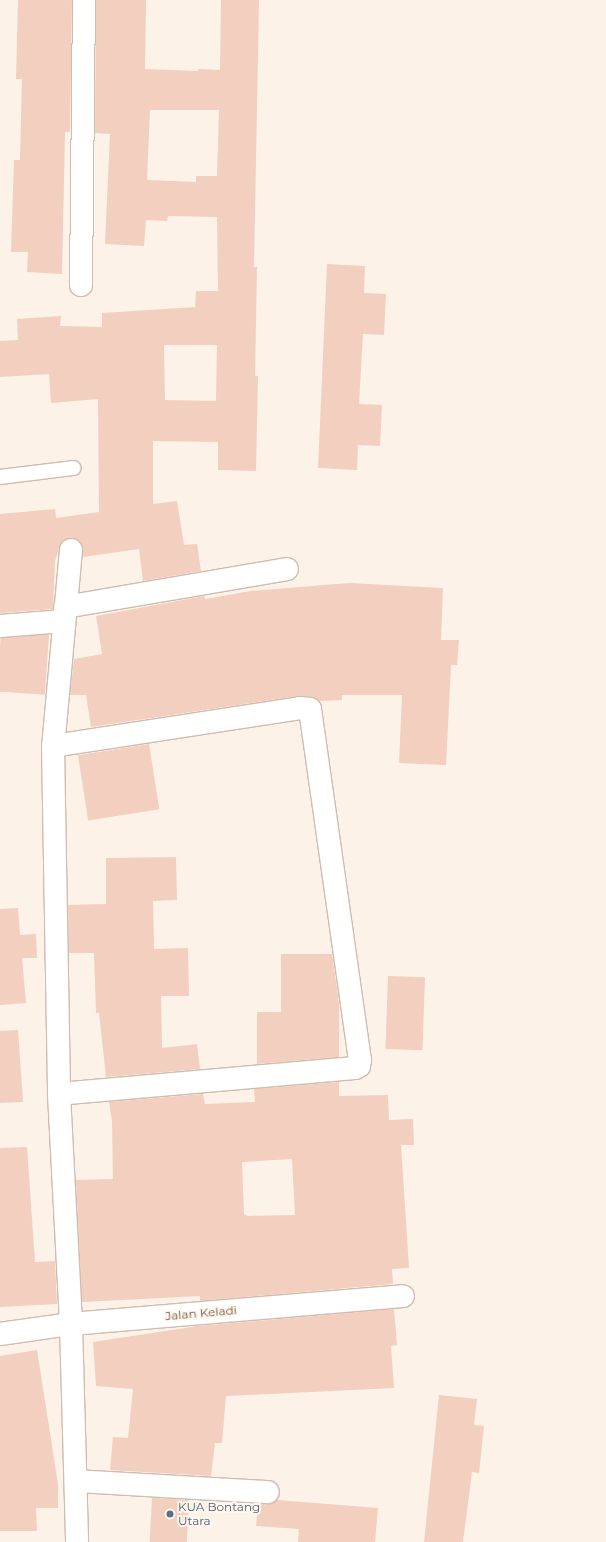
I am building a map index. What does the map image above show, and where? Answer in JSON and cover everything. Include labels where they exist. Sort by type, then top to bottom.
[{"type":"street","points":[[80,285],[84,0]]},
{"type":"street","points":[[71,550],[53,746],[59,1094],[71,1324],[77,1542]]},
{"type":"street","points":[[0,626],[287,569]]},
{"type":"street","points":[[53,746],[300,708],[310,709],[360,1060],[359,1066],[355,1068],[59,1094]]},
{"type":"street","name":"Jalan Keladi","points":[[0,1334],[71,1324],[403,1296]]},
{"type":"street","points":[[76,1481],[268,1492]]},
{"type":"lane","points":[[0,477],[73,468]]},
{"type":"building","points":[[18,0],[72,0],[70,132],[65,132],[62,274],[27,272],[28,252],[11,252],[14,160],[20,160],[22,79],[16,79]]},
{"type":"building","points":[[96,0],[146,0],[145,69],[198,71],[198,69],[220,70],[221,0],[259,0],[254,267],[257,267],[255,376],[258,376],[256,471],[218,470],[218,442],[153,441],[153,504],[177,501],[184,545],[197,544],[201,571],[143,581],[139,549],[83,557],[82,545],[78,540],[66,539],[61,543],[55,561],[53,609],[0,613],[0,514],[55,509],[56,518],[99,512],[98,399],[51,403],[49,374],[0,377],[0,341],[18,340],[17,319],[61,316],[60,326],[102,327],[102,313],[195,307],[196,291],[218,291],[217,217],[168,216],[167,221],[146,220],[144,246],[105,244],[110,134],[95,133]],"holes":[[[150,110],[219,110],[217,176],[196,176],[196,182],[147,180]],[[164,345],[217,345],[216,401],[165,400]]]},
{"type":"building","points":[[327,264],[365,266],[364,293],[386,294],[384,335],[363,334],[359,404],[382,405],[380,446],[358,445],[357,470],[318,468]]},
{"type":"building","points":[[349,583],[443,588],[441,640],[459,640],[457,665],[451,665],[446,765],[399,763],[402,695],[342,695],[342,700],[319,701],[312,697],[298,696],[91,727],[86,695],[70,695],[74,659],[102,654],[96,616],[204,596],[205,599],[251,591]]},
{"type":"building","points":[[1,632],[49,635],[45,695],[0,692]]},
{"type":"building","points":[[149,744],[159,809],[88,820],[78,755]]},
{"type":"building","points":[[176,857],[177,900],[153,901],[154,949],[188,948],[189,996],[161,996],[162,1048],[197,1044],[200,1069],[106,1077],[99,1013],[96,1013],[94,953],[69,953],[68,905],[106,904],[106,858]]},
{"type":"building","points":[[18,908],[20,935],[36,934],[37,958],[22,958],[26,1003],[0,1005],[0,909]]},
{"type":"building","points":[[281,954],[332,954],[339,1003],[339,1057],[257,1064],[257,1012],[281,1012]]},
{"type":"building","points":[[388,976],[425,977],[422,1050],[385,1049]]},
{"type":"building","points":[[18,1030],[23,1102],[0,1103],[0,1031]]},
{"type":"building","points":[[339,1082],[339,1096],[388,1095],[389,1120],[413,1119],[414,1145],[401,1145],[409,1268],[392,1269],[393,1284],[200,1301],[200,1296],[82,1302],[76,1180],[113,1179],[112,1121],[109,1102],[203,1094],[205,1104],[255,1102],[254,1089]],"holes":[[[292,1159],[295,1215],[248,1216],[244,1214],[242,1162]]]},
{"type":"building","points":[[27,1147],[35,1262],[55,1261],[57,1304],[0,1307],[0,1148]]},
{"type":"building","points":[[394,1309],[397,1345],[391,1346],[394,1388],[226,1396],[222,1443],[215,1443],[211,1476],[110,1470],[113,1437],[128,1438],[133,1389],[96,1386],[93,1342],[198,1326]]},
{"type":"building","points":[[37,1350],[58,1484],[58,1508],[36,1508],[37,1531],[0,1531],[0,1356]]},
{"type":"building","points":[[439,1395],[477,1399],[474,1425],[484,1426],[479,1473],[472,1472],[463,1542],[424,1542]]},
{"type":"building","name":"KUA Bontang Utara","points":[[152,1498],[189,1500],[187,1542],[150,1542]]},
{"type":"building","points":[[277,1500],[378,1508],[375,1542],[298,1542],[299,1529],[256,1526],[258,1504],[268,1504]]},
{"type":"place","name":"KUA Bontang Utara","points":[[170,1514]]}]
